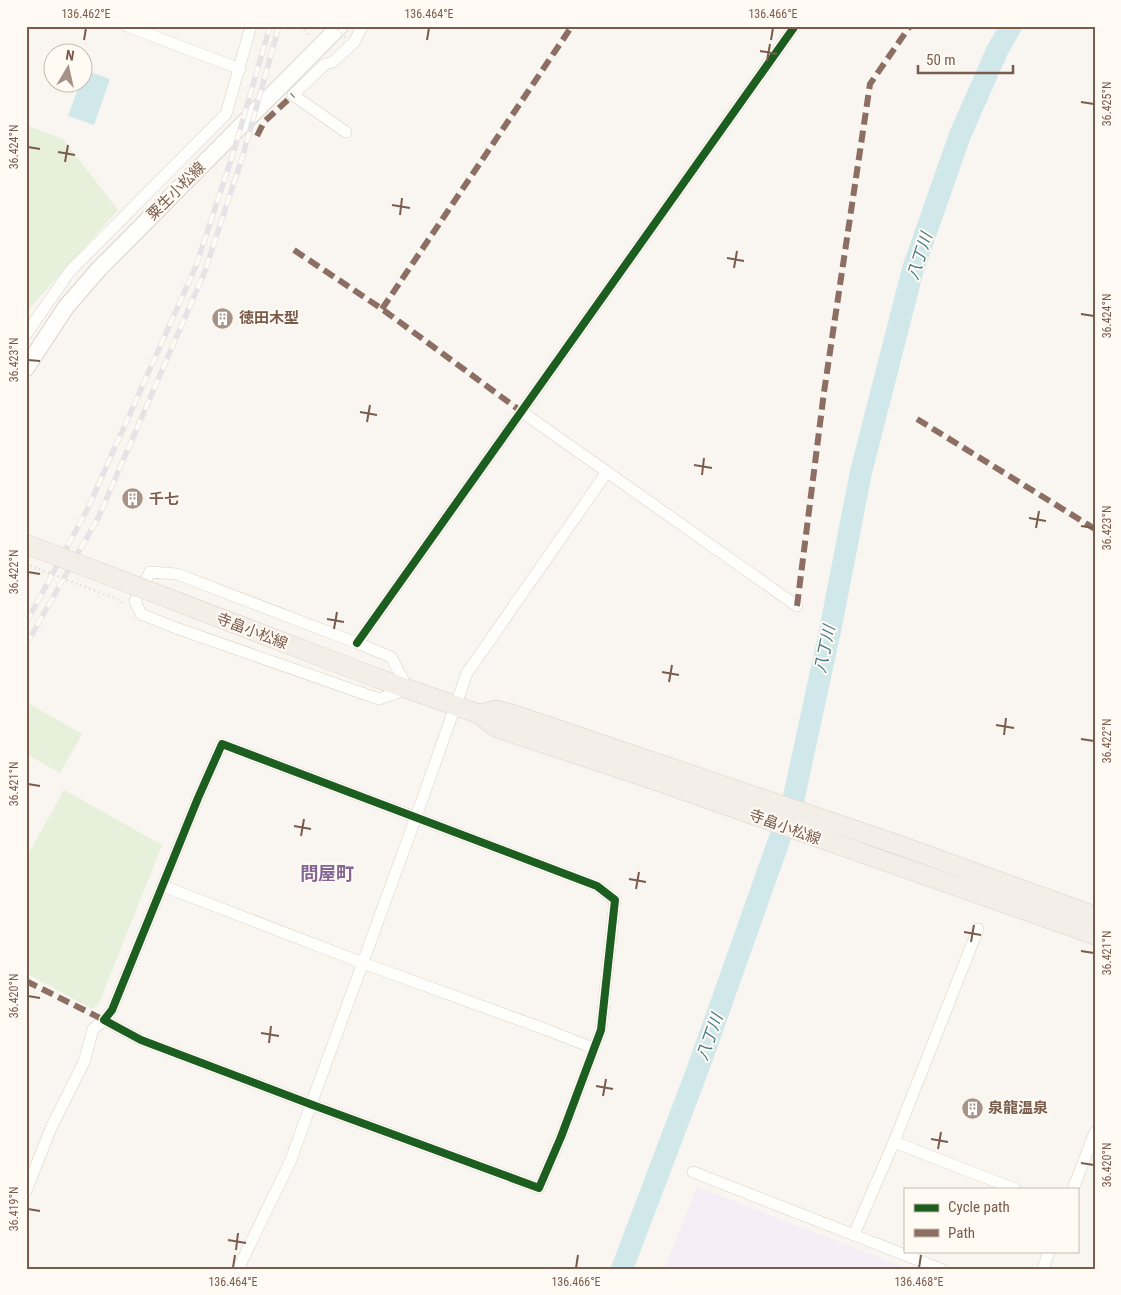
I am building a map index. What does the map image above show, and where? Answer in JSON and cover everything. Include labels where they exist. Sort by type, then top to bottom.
[{"type":"main road","name":"粟生小松線","points":[[26,368],[66,307],[99,269],[344,33]]},
{"type":"main road","name":"寺畠小松線","points":[[26,544],[377,678],[456,706],[479,714],[496,710],[509,713],[889,864],[1095,935]]},
{"type":"main road","name":"寺畠小松線","points":[[657,771],[896,844],[1095,916]]},
{"type":"street","points":[[126,26],[240,69]]},
{"type":"street","points":[[26,334],[70,271],[226,114],[251,26]]},
{"type":"street","points":[[346,132],[293,95],[325,64],[333,62],[355,41],[362,26]]},
{"type":"street","points":[[357,643],[795,26]]},
{"type":"street","points":[[522,412],[797,606]]},
{"type":"street","points":[[238,1269],[290,1162],[364,963],[467,673],[607,472]]},
{"type":"street","points":[[150,572],[177,574],[357,643],[391,657],[408,689],[379,699],[158,621],[141,614],[135,601],[150,572]]},
{"type":"street","points":[[26,1191],[50,1128],[84,1062],[93,1029],[112,1010],[164,886],[198,798],[222,744],[597,886],[615,900],[600,1030],[561,1137],[539,1188],[141,1040],[104,1020]]},
{"type":"street","points":[[164,886],[364,963],[550,1030],[593,1048]]},
{"type":"street","points":[[854,1234],[894,1142],[978,929]]},
{"type":"street","points":[[1073,1188],[1095,1132]]},
{"type":"street","points":[[894,1142],[1012,1188]]},
{"type":"street","points":[[694,1172],[940,1269]]},
{"type":"street","points":[[1043,1269],[1049,1252]]},
{"type":"path","points":[[334,26],[344,33]]},
{"type":"path","points":[[303,27],[311,38]]},
{"type":"path","points":[[26,564],[115,598]]},
{"type":"shaded area","points":[[697,1187],[909,1269],[664,1269]]},
{"type":"green space","points":[[26,125],[63,139],[118,210],[26,312]]},
{"type":"green space","points":[[26,702],[82,734],[60,773],[26,754]]},
{"type":"green space","points":[[64,790],[162,845],[98,1005],[92,1009],[26,973],[26,858]]},
{"type":"water","points":[[92,73],[110,79],[94,125],[68,116],[77,92],[92,92]]},
{"type":"waterway","name":"八丁川","points":[[622,1269],[699,1066],[793,801],[830,631],[861,472],[913,269],[960,135],[997,51],[1011,26]]},
{"type":"railway","points":[[26,623],[87,510],[196,266],[233,154],[270,26]]},
{"type":"railway","points":[[26,645],[99,516],[205,271],[243,155],[279,26]]},
{"type":"marked path","points":[[382,309],[572,26]]},
{"type":"marked path","points":[[797,606],[824,392],[870,84],[910,26]]},
{"type":"marked path","points":[[257,136],[264,122],[293,95]]},
{"type":"marked path","points":[[294,250],[382,309],[522,412]]},
{"type":"marked path","points":[[917,419],[1095,529]]},
{"type":"marked path","points":[[26,981],[104,1020]]},
{"type":"cycle path","points":[[357,643],[795,26]]},
{"type":"cycle path","points":[[222,744],[597,886],[615,900],[601,1030],[561,1137],[539,1188],[141,1040],[104,1020],[112,1010],[198,798],[222,744]]},
{"type":"place","name":"徳田木型","points":[[223,318]]},
{"type":"place","name":"千七","points":[[133,499]]},
{"type":"place","name":"泉龍温泉","points":[[972,1108]]},
{"type":"district","name":"問屋町","points":[[327,874]]}]
